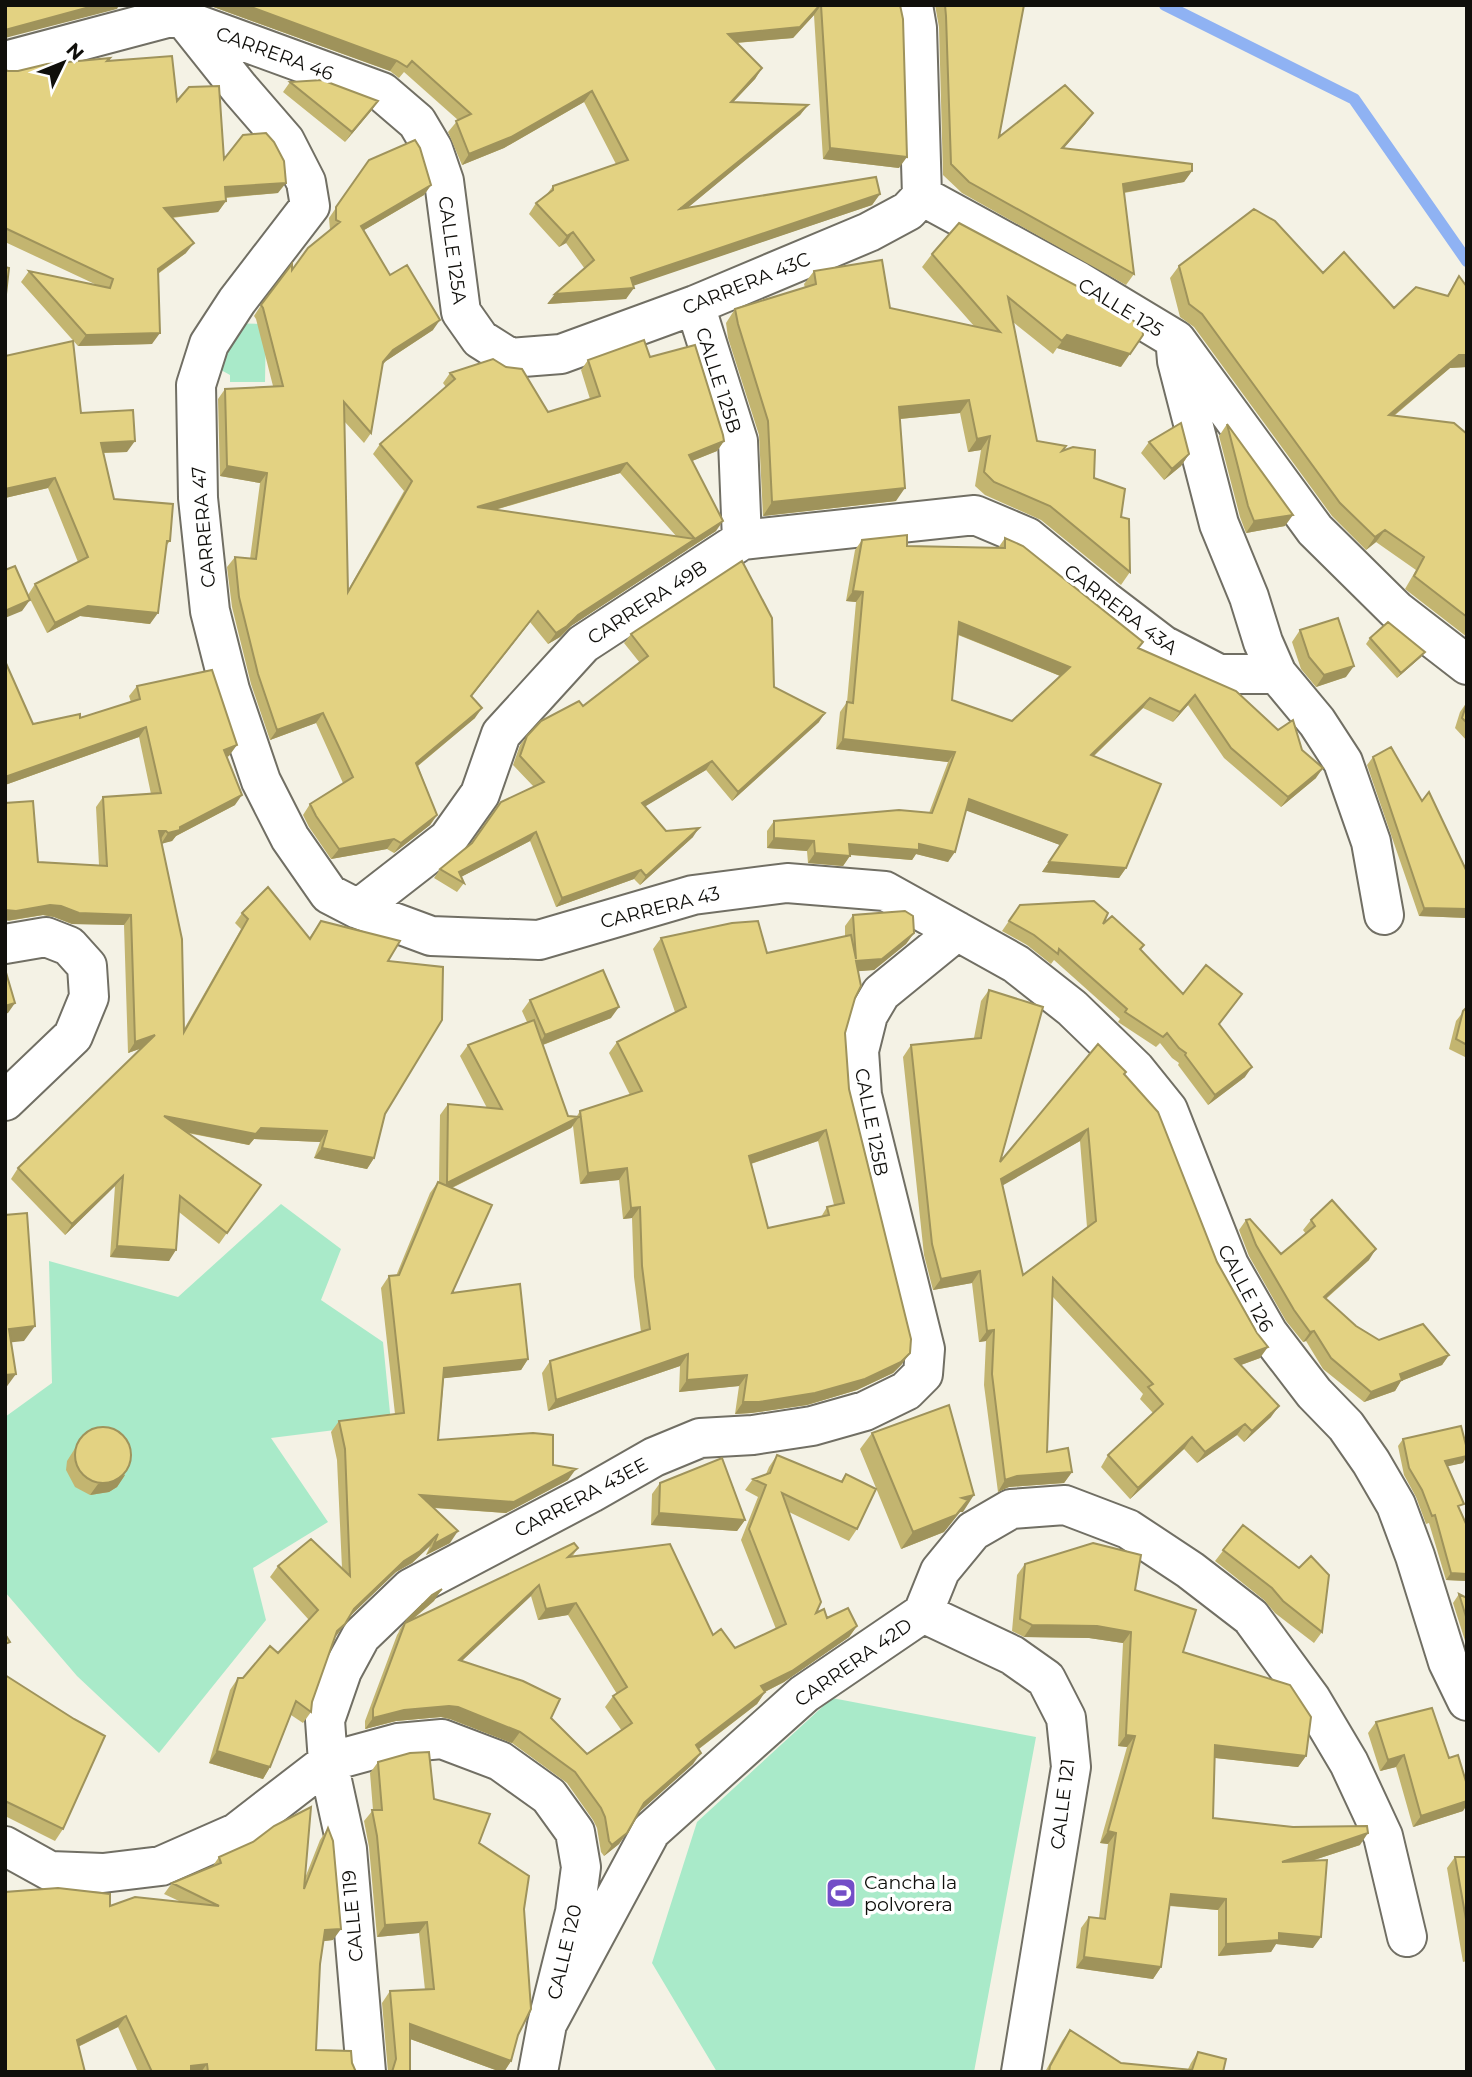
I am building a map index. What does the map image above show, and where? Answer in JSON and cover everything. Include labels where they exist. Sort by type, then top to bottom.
[{"type":"street","points":[[913,5],[917,28],[922,195]]},
{"type":"street","points":[[5,61],[175,14]]},
{"type":"street","name":"CARRERA 46","points":[[175,14],[382,92]]},
{"type":"street","name":"CARRERA 47","points":[[175,14],[285,141],[306,182],[310,206],[237,301],[209,344],[196,384],[198,498],[210,611],[230,690],[261,781],[290,838],[329,894],[358,909]]},
{"type":"street","name":"CALLE 125A","points":[[382,92],[417,122],[433,149],[444,181],[461,312],[480,339],[510,358],[561,354]]},
{"type":"street","name":"CARRERA 43C","points":[[561,354],[695,305],[869,232],[908,211],[922,195]]},
{"type":"street","name":"CALLE 125","points":[[922,195],[1078,281],[1176,340],[1315,530],[1396,610],[1467,665]]},
{"type":"street","name":"CALLE 125B","points":[[695,305],[738,441],[742,540]]},
{"type":"street","points":[[1176,340],[1177,361],[1219,524],[1277,674],[1317,722],[1343,762],[1371,842],[1384,915]]},
{"type":"street","name":"CARRERA 49B","points":[[358,909],[448,839],[480,794],[501,734],[583,644],[742,540],[975,515]]},
{"type":"street","name":"CARRERA 43A","points":[[975,515],[1027,537],[1163,646],[1219,674],[1277,674]]},
{"type":"street","name":"CARRERA 43","points":[[358,909],[431,936],[539,940],[693,895],[787,883],[885,891],[957,932]]},
{"type":"street","name":"CALLE 125B","points":[[925,1349],[862,1095],[859,1051],[868,1015],[881,993],[957,932]]},
{"type":"street","name":"CALLE 126","points":[[957,932],[1016,964],[1072,1008],[1135,1069],[1168,1110],[1229,1265],[1268,1333],[1314,1393],[1346,1426],[1396,1505],[1448,1662],[1467,1701]]},
{"type":"street","points":[[5,944],[46,937],[69,946],[87,966],[89,997],[73,1036],[5,1101]]},
{"type":"street","name":"CARRERA 43EE","points":[[328,1762],[326,1720],[342,1671],[361,1636],[411,1588],[654,1457],[700,1438],[754,1435],[812,1426],[865,1411],[906,1391],[923,1374],[925,1349]]},
{"type":"street","name":"CARRERA 42D","points":[[547,2024],[652,1831],[804,1694],[922,1613],[940,1571],[973,1531],[1011,1509],[1065,1505],[1128,1529],[1190,1570],[1251,1617],[1311,1699],[1349,1763],[1383,1836],[1407,1937]]},
{"type":"street","name":"CALLE 121","points":[[922,1613],[1012,1655],[1046,1679],[1066,1718],[1071,1767],[1021,2072]]},
{"type":"street","name":"CALLE 120","points":[[328,1762],[398,1743],[442,1739],[500,1761],[549,1796],[575,1832],[581,1867],[575,1912],[538,2072]]},
{"type":"street","points":[[5,1846],[50,1871],[103,1873],[161,1866],[236,1833],[328,1762]]},
{"type":"street","name":"CALLE 119","points":[[328,1762],[347,1849],[366,2072]]},
{"type":"green space","points":[[222,323],[266,324],[265,382],[230,382],[230,375],[221,370]]},
{"type":"green space","points":[[281,1204],[341,1249],[321,1300],[383,1342],[391,1423],[271,1438],[328,1522],[253,1568],[266,1620],[159,1753],[77,1676],[5,1592],[5,1417],[52,1383],[49,1261],[178,1297]]},
{"type":"green space","name":"Cancha la polvorera","points":[[832,1698],[1036,1737],[974,2072],[717,2072],[652,1963],[697,1822]]},
{"type":"building","points":[[5,5],[97,5],[5,30]]},
{"type":"building","points":[[246,5],[820,5],[800,27],[728,34],[762,68],[731,102],[808,105],[680,209],[876,177],[880,194],[631,278],[634,288],[555,294],[594,260],[573,232],[567,236],[536,203],[553,190],[553,186],[628,160],[592,91],[511,137],[469,154],[456,121],[471,114],[412,61],[407,67]]},
{"type":"building","points":[[821,5],[900,5],[903,19],[907,157],[830,148]]},
{"type":"building","points":[[945,5],[1024,5],[999,137],[1065,85],[1093,113],[1062,148],[1192,164],[1192,171],[1123,184],[1134,274],[969,182],[951,164]]},
{"type":"building","points":[[172,56],[177,101],[189,87],[219,86],[224,159],[243,135],[266,133],[284,161],[286,183],[225,187],[226,201],[164,208],[194,243],[158,269],[160,333],[86,335],[29,271],[110,288],[113,279],[5,228],[5,70],[18,71],[47,64],[110,58],[107,61]]},
{"type":"building","points":[[322,80],[378,101],[352,132],[290,82]]},
{"type":"building","points":[[415,140],[431,185],[361,226],[390,275],[407,265],[440,320],[393,350],[383,362],[371,433],[344,402],[348,592],[412,481],[380,444],[455,379],[450,373],[493,359],[506,367],[522,369],[548,412],[600,396],[588,360],[644,340],[650,357],[695,345],[724,441],[689,455],[723,521],[578,615],[556,633],[538,611],[471,696],[482,708],[416,763],[437,815],[401,843],[394,839],[339,849],[310,804],[353,777],[323,713],[277,730],[258,674],[239,597],[235,557],[256,559],[267,473],[227,466],[225,389],[283,386],[261,305],[292,264],[292,270],[308,248],[340,222],[336,220],[336,207],[369,160]],"holes":[[[627,463],[695,539],[477,507]]]},
{"type":"building","points":[[1254,209],[1275,221],[1323,273],[1344,252],[1394,308],[1416,287],[1448,296],[1459,276],[1467,287],[1467,355],[1459,355],[1389,415],[1454,423],[1467,434],[1467,617],[1414,576],[1424,557],[1385,530],[1375,537],[1340,503],[1202,314],[1189,304],[1179,266]]},
{"type":"building","points":[[959,223],[1077,286],[1142,326],[1143,335],[1130,354],[1067,335],[1062,341],[1008,297],[1037,441],[1066,446],[1062,451],[1073,447],[1095,450],[1094,478],[1125,489],[1121,517],[1129,519],[1130,572],[1050,506],[994,482],[984,472],[990,436],[977,439],[969,400],[899,407],[905,488],[772,502],[768,421],[735,309],[816,284],[814,271],[882,260],[890,308],[1000,332],[932,254]]},
{"type":"building","points":[[5,267],[9,268],[5,303]]},
{"type":"building","points":[[73,341],[81,413],[133,410],[135,441],[101,443],[114,499],[173,504],[158,613],[88,606],[55,623],[35,584],[88,557],[55,478],[5,489],[5,356]]},
{"type":"building","points":[[1181,423],[1189,454],[1172,469],[1149,442]]},
{"type":"building","points":[[1227,424],[1293,515],[1254,521]]},
{"type":"building","points":[[907,535],[907,546],[1005,548],[1005,538],[1023,546],[1143,642],[1138,648],[1236,691],[1278,730],[1293,720],[1302,750],[1323,768],[1288,797],[1231,748],[1195,695],[1180,712],[1150,698],[1091,755],[1161,784],[1126,868],[1049,862],[1067,835],[969,799],[955,852],[919,844],[919,850],[849,844],[850,856],[815,853],[814,841],[774,838],[774,821],[899,810],[932,813],[955,752],[843,739],[847,702],[853,703],[863,592],[853,591],[862,540]],"holes":[[[959,622],[1070,667],[1012,721],[952,700]]]},
{"type":"building","points":[[742,561],[772,618],[774,687],[825,713],[738,792],[712,761],[642,803],[666,831],[699,828],[646,876],[641,870],[562,898],[536,832],[459,872],[464,883],[440,869],[472,843],[501,802],[544,782],[520,756],[527,736],[541,721],[579,701],[583,706],[648,656],[631,634]]},
{"type":"building","points":[[15,566],[30,600],[5,611],[5,570]]},
{"type":"building","points":[[1338,618],[1354,666],[1324,675],[1309,657],[1300,630]]},
{"type":"building","points":[[1388,622],[1425,652],[1401,673],[1370,638]]},
{"type":"building","points":[[5,661],[33,724],[80,714],[80,718],[140,699],[137,686],[212,670],[237,745],[224,750],[242,795],[180,827],[180,830],[168,833],[159,831],[182,939],[184,1032],[248,919],[242,913],[268,887],[310,939],[321,921],[400,941],[388,961],[443,967],[442,1020],[385,1114],[374,1158],[322,1148],[327,1131],[261,1128],[256,1134],[164,1116],[261,1185],[227,1233],[180,1196],[176,1250],[117,1246],[123,1176],[72,1224],[18,1168],[155,1035],[135,1042],[131,915],[79,913],[50,905],[16,911],[5,910],[5,803],[33,801],[38,862],[107,866],[103,797],[161,793],[146,727],[5,777]]},
{"type":"building","points":[[1467,702],[1467,723],[1462,718]]},
{"type":"building","points":[[1391,747],[1422,801],[1429,792],[1467,872],[1467,909],[1424,908],[1373,757]]},
{"type":"building","points":[[1094,901],[1108,913],[1103,924],[1112,916],[1144,945],[1140,949],[1183,994],[1206,965],[1242,994],[1219,1024],[1252,1067],[1215,1095],[1186,1053],[1167,1033],[1163,1037],[1125,1012],[1127,1009],[1059,949],[1058,954],[1034,935],[1009,921],[1020,905]]},
{"type":"building","points":[[905,911],[913,916],[914,933],[882,959],[856,961],[861,986],[845,1033],[849,1089],[911,1339],[910,1353],[901,1362],[865,1379],[815,1393],[759,1402],[743,1402],[747,1375],[687,1380],[688,1354],[556,1400],[550,1361],[650,1329],[642,1266],[640,1207],[631,1208],[627,1168],[588,1173],[580,1111],[642,1091],[617,1042],[686,1007],[661,938],[732,923],[758,921],[767,953],[851,935],[856,959],[853,915]],"holes":[[[826,1130],[844,1203],[827,1207],[829,1215],[768,1228],[749,1156]]]},
{"type":"building","points":[[5,969],[15,1003],[5,1006]]},
{"type":"building","points":[[603,970],[619,1007],[545,1035],[530,1000]]},
{"type":"building","points":[[989,990],[1043,1007],[1000,1162],[1098,1044],[1126,1072],[1124,1074],[1158,1112],[1217,1262],[1257,1333],[1268,1347],[1235,1359],[1279,1406],[1252,1431],[1245,1424],[1205,1452],[1192,1437],[1138,1488],[1108,1455],[1163,1404],[1148,1387],[1153,1384],[1053,1278],[1047,1452],[1068,1448],[1072,1472],[1017,1476],[1005,1480],[992,1374],[994,1330],[987,1331],[980,1271],[941,1279],[932,1244],[911,1045],[981,1038]],"holes":[[[1088,1129],[1096,1221],[1023,1275],[1001,1179]]]},
{"type":"building","points":[[1467,1007],[1467,1045],[1456,1039],[1463,1011]]},
{"type":"building","points":[[534,1020],[568,1116],[579,1117],[447,1183],[448,1104],[502,1109],[468,1045]]},
{"type":"building","points":[[438,1182],[492,1205],[452,1293],[520,1284],[528,1359],[444,1368],[438,1440],[533,1433],[553,1435],[553,1465],[576,1469],[514,1502],[420,1495],[458,1531],[434,1544],[438,1534],[420,1551],[404,1561],[354,1609],[337,1631],[312,1702],[311,1712],[296,1701],[270,1767],[217,1751],[238,1678],[243,1678],[270,1646],[278,1653],[318,1610],[278,1566],[311,1539],[350,1576],[345,1449],[339,1421],[404,1413],[389,1276],[399,1275]]},
{"type":"building","points":[[1332,1200],[1376,1249],[1324,1297],[1356,1326],[1379,1340],[1423,1324],[1449,1355],[1400,1374],[1402,1380],[1371,1392],[1331,1358],[1314,1331],[1310,1332],[1294,1310],[1256,1245],[1246,1220],[1250,1219],[1281,1254],[1315,1226],[1311,1220]]},
{"type":"building","points":[[27,1213],[35,1326],[9,1329],[16,1374],[5,1375],[5,1215]]},
{"type":"building","points":[[949,1405],[974,1495],[962,1498],[968,1500],[956,1515],[913,1532],[872,1433]]},
{"type":"building","points":[[1461,1426],[1467,1456],[1445,1461],[1464,1504],[1458,1506],[1467,1526],[1467,1574],[1451,1573],[1435,1515],[1432,1516],[1422,1490],[1409,1468],[1403,1439]]},
{"type":"building","points":[[97,1427],[109,1427],[119,1431],[127,1439],[131,1455],[127,1471],[119,1479],[109,1483],[97,1483],[87,1479],[79,1471],[75,1461],[75,1449],[79,1439],[87,1431]]},
{"type":"building","points":[[777,1455],[842,1482],[846,1474],[876,1489],[857,1529],[782,1493],[821,1602],[816,1613],[824,1609],[827,1618],[848,1608],[857,1626],[792,1671],[761,1686],[765,1692],[696,1745],[701,1753],[644,1803],[627,1833],[612,1845],[601,1808],[575,1772],[520,1732],[458,1707],[449,1706],[404,1710],[373,1718],[373,1709],[405,1623],[574,1543],[578,1548],[568,1557],[670,1544],[713,1635],[721,1629],[735,1648],[786,1624],[749,1529],[766,1485],[753,1479],[770,1473]],"holes":[[[539,1585],[546,1609],[576,1603],[627,1687],[613,1696],[632,1723],[587,1754],[551,1718],[560,1699],[523,1681],[459,1660]]]},
{"type":"building","points":[[722,1458],[745,1520],[659,1513],[660,1483]]},
{"type":"building","points":[[1243,1525],[1299,1568],[1311,1556],[1329,1575],[1322,1632],[1223,1550]]},
{"type":"building","points":[[1093,1543],[1141,1555],[1135,1590],[1196,1610],[1183,1652],[1290,1685],[1311,1717],[1306,1756],[1215,1745],[1213,1818],[1293,1827],[1367,1826],[1368,1833],[1282,1862],[1327,1860],[1321,1937],[1279,1933],[1279,1940],[1226,1944],[1226,1899],[1171,1894],[1161,1967],[1084,1957],[1089,1917],[1105,1919],[1116,1833],[1108,1831],[1135,1736],[1126,1735],[1131,1632],[1097,1626],[1032,1625],[1020,1619],[1025,1564]]},
{"type":"building","points":[[442,1589],[406,1621],[432,1595]]},
{"type":"building","points":[[1459,1594],[1467,1598],[1467,1620]]},
{"type":"building","points":[[5,1675],[105,1736],[63,1829],[5,1801]]},
{"type":"building","points":[[1432,1708],[1449,1758],[1458,1755],[1467,1785],[1467,1801],[1421,1816],[1404,1755],[1388,1760],[1376,1722]]},
{"type":"building","points":[[429,1752],[434,1799],[490,1814],[479,1843],[529,1876],[524,1909],[531,2009],[518,2035],[511,2061],[410,2024],[410,2072],[392,2072],[396,2059],[390,1991],[434,1989],[427,1922],[385,1925],[372,1810],[382,1810],[378,1762],[410,1753]]},
{"type":"building","points":[[311,1807],[304,1889],[328,1828],[333,1841],[341,1929],[325,1930],[320,1964],[316,2050],[351,2051],[356,2072],[208,2072],[207,2064],[191,2066],[191,2072],[152,2072],[126,2016],[77,2040],[85,2072],[5,2072],[5,1892],[58,1888],[110,1894],[110,1906],[135,1897],[219,1906],[172,1883],[221,1863],[219,1857],[253,1842],[274,1826]]},
{"type":"building","points":[[1455,1857],[1467,1857],[1467,1925]]},
{"type":"building","points":[[1070,2030],[1121,2063],[1192,2070],[1198,2052],[1226,2059],[1223,2072],[1049,2072]]},
{"type":"waterway","points":[[1165,5],[1354,99],[1467,261]]},
{"type":"place","name":"Cancha la polvorera","points":[[841,1893]]}]
